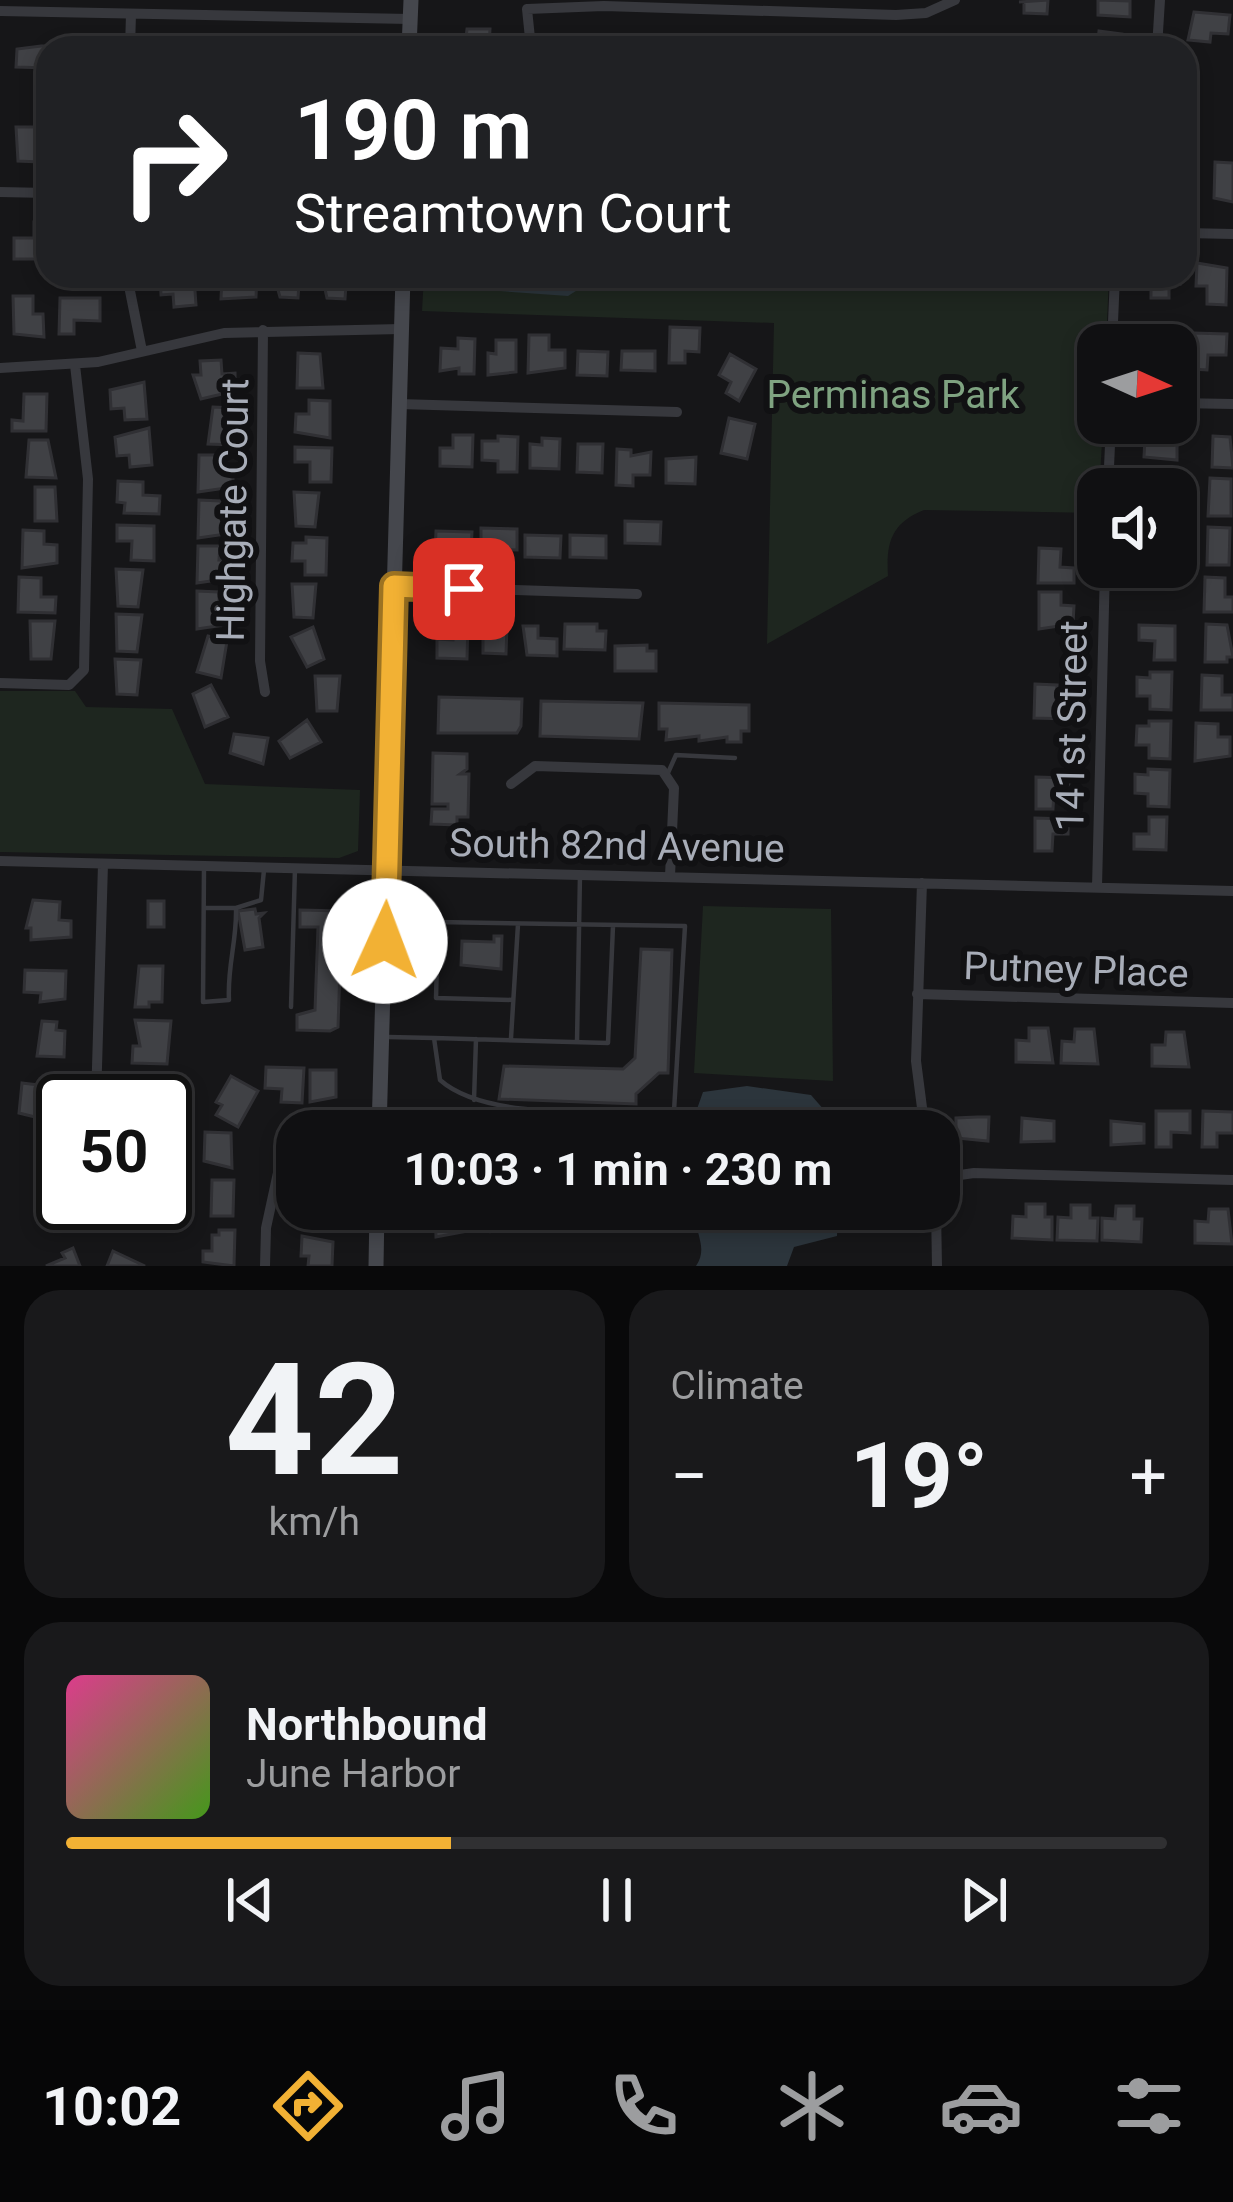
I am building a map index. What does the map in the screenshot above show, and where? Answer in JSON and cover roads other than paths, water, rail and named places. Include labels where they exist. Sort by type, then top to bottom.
[{"type":"main road","points":[[409,36],[410,0]]},
{"type":"main road","points":[[380,1110],[403,288]]},
{"type":"main road","points":[[376,1266],[377,1230]]},
{"type":"street","points":[[290,0],[290,17]]},
{"type":"street","points":[[530,36],[527,9],[912,15],[955,0]]},
{"type":"street","points":[[1158,36],[1160,0]]},
{"type":"street","points":[[0,11],[410,20]]},
{"type":"street","points":[[130,36],[131,14]]},
{"type":"street","points":[[0,192],[36,193]]},
{"type":"street","points":[[1197,232],[1233,234]]},
{"type":"street","points":[[129,288],[142,351]]},
{"type":"street","points":[[1113,324],[1114,288]]},
{"type":"street","points":[[0,368],[75,365],[184,339],[262,330],[401,329]]},
{"type":"street","name":"Highgate Court","points":[[262,330],[260,661],[265,692]]},
{"type":"street","points":[[0,683],[69,685],[84,670],[88,479],[75,365]]},
{"type":"street","points":[[1197,403],[1233,404]]},
{"type":"street","points":[[399,404],[677,412]]},
{"type":"street","points":[[394,586],[637,594]]},
{"type":"street","name":"141st Street","points":[[1097,887],[1104,588]]},
{"type":"street","points":[[511,784],[535,766],[650,767],[667,775],[674,795],[670,876]]},
{"type":"street","name":"South 82nd Avenue","points":[[0,861],[1233,891]]},
{"type":"street","points":[[97,1074],[103,863]]},
{"type":"street","points":[[922,883],[916,1061],[922,1110]]},
{"type":"street","name":"Putney Place","points":[[917,994],[1233,1003]]},
{"type":"street","points":[[960,1175],[1233,1180]]},
{"type":"street","points":[[265,1266],[266,1228],[276,1194]]},
{"type":"street","points":[[937,1230],[937,1266]]},
{"type":"lane","points":[[667,775],[676,755],[735,758]]},
{"type":"lane","points":[[204,866],[203,1002],[229,1000],[226,964],[237,936],[236,908]]},
{"type":"lane","points":[[203,908],[236,908],[261,900],[264,867]]},
{"type":"lane","points":[[291,1007],[295,868]]},
{"type":"lane","points":[[577,1042],[580,874]]},
{"type":"lane","points":[[434,1038],[440,1080],[474,1101],[674,1111],[686,926],[438,922],[436,998],[513,1000]]},
{"type":"lane","points":[[511,1040],[518,924]]},
{"type":"lane","points":[[382,1036],[608,1043],[613,926]]},
{"type":"lane","points":[[474,1101],[476,1039]]},
{"type":"park label","name":"Perminas Park","points":[[893,394]]}]
